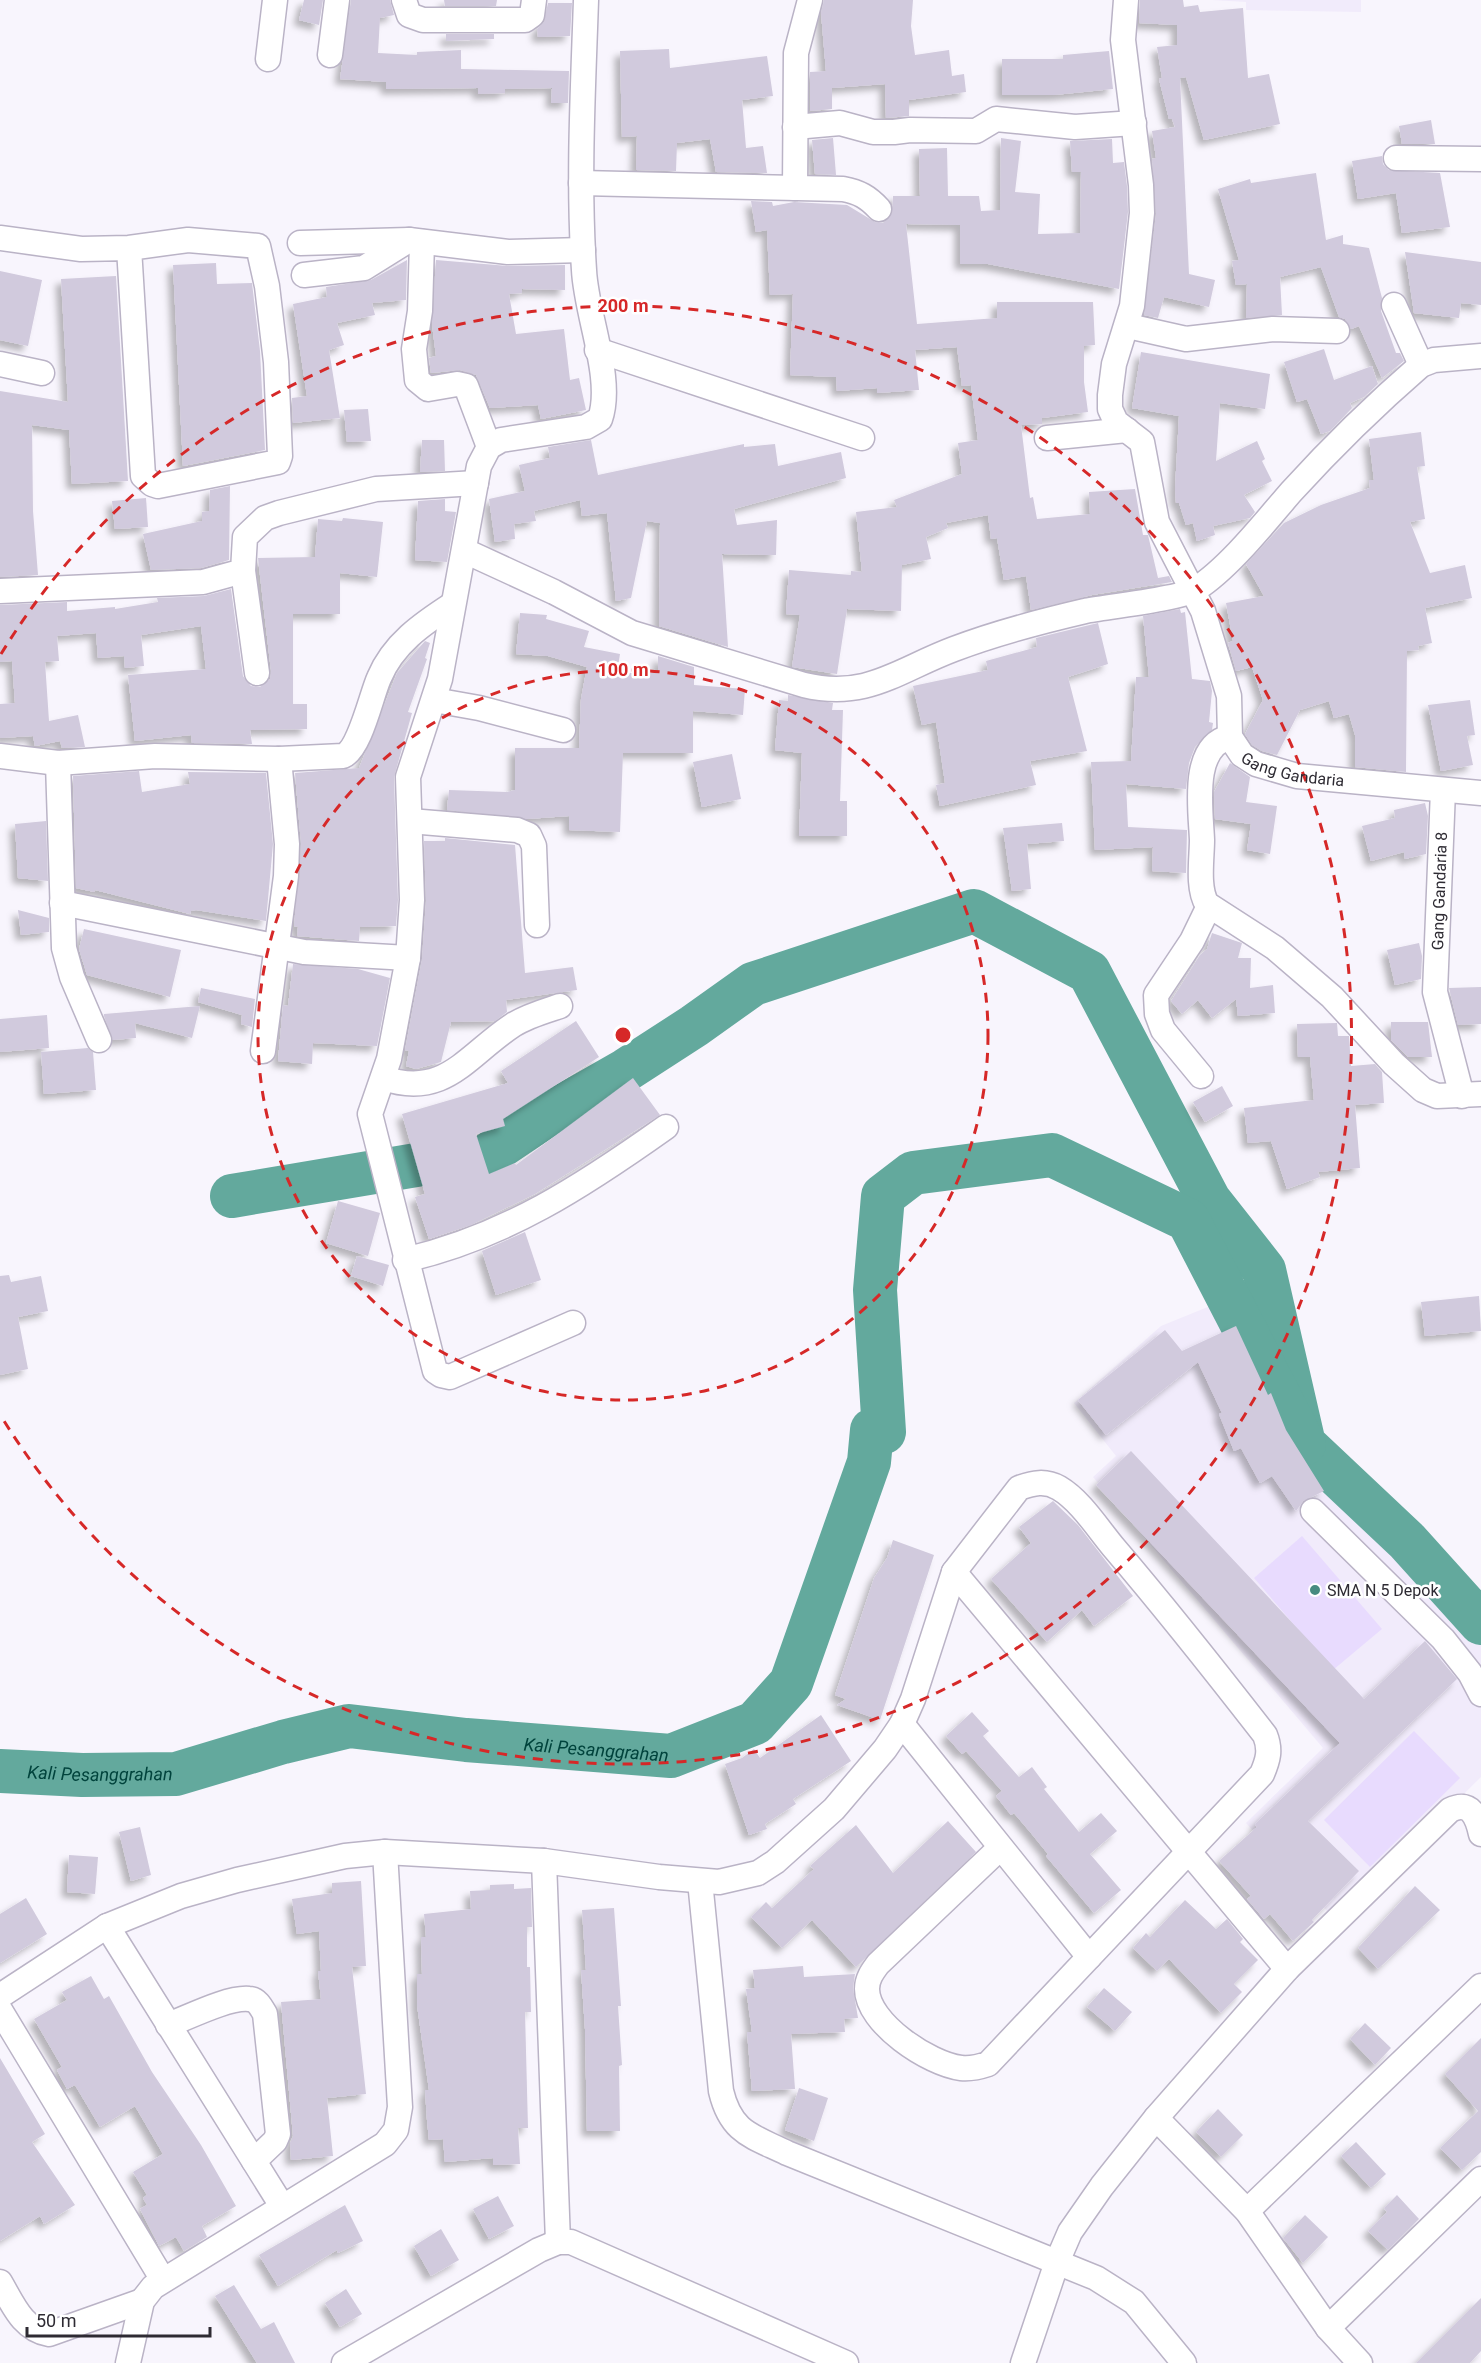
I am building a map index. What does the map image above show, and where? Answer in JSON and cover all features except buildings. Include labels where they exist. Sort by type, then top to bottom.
[{"type":"street","points":[[268,59],[274,0]]},
{"type":"street","points":[[330,55],[337,0]]},
{"type":"street","points":[[404,0],[409,15],[423,20],[525,20],[532,15],[534,0]]},
{"type":"street","points":[[573,1323],[450,1377],[441,1375],[432,1364],[370,1114],[400,1012],[408,958],[412,900],[408,777],[440,679],[479,466],[489,447],[501,440],[586,427],[600,419],[604,400],[587,299],[583,250],[581,183],[586,0]]},
{"type":"street","points":[[795,188],[796,53],[810,0]]},
{"type":"street","name":"Gang Gandaria","points":[[1126,0],[1123,40],[1141,185],[1142,213],[1128,326],[1114,364],[1110,409],[1116,422],[1142,442],[1157,522],[1195,591],[1212,637],[1229,696],[1230,737],[1242,755],[1256,764],[1283,773],[1357,784],[1481,793]]},
{"type":"street","points":[[795,127],[840,123],[873,132],[894,132],[910,130],[976,131],[996,119],[1075,127],[1134,123]]},
{"type":"street","points":[[1396,158],[1481,159]]},
{"type":"street","points":[[581,183],[795,188],[858,192],[869,198],[879,209]]},
{"type":"street","points":[[0,238],[56,248],[129,248],[188,240],[258,246],[265,274],[276,362],[280,456],[278,462],[158,486],[147,481],[142,468],[129,248]]},
{"type":"street","points":[[300,243],[416,241],[508,252],[583,250]]},
{"type":"street","points":[[304,275],[364,268],[416,241]]},
{"type":"street","points":[[416,241],[420,311],[414,349],[417,380],[428,389],[457,384],[466,386],[489,447]]},
{"type":"street","points":[[1394,305],[1421,365]]},
{"type":"street","points":[[1128,326],[1186,339],[1264,329],[1337,331]]},
{"type":"street","points":[[597,350],[862,438]]},
{"type":"street","points":[[465,551],[632,633],[728,664],[826,690],[871,686],[956,648],[1084,611],[1195,591],[1229,559],[1311,471],[1421,365],[1434,360],[1481,356]]},
{"type":"street","points":[[0,364],[42,373]]},
{"type":"street","points":[[1047,438],[1127,430]]},
{"type":"street","points":[[257,673],[243,571],[245,537],[265,518],[376,489],[476,483]]},
{"type":"street","points":[[0,591],[203,582],[243,571]]},
{"type":"street","points":[[0,756],[58,763],[155,756],[279,759],[325,758],[348,754],[356,740],[379,676],[392,653],[411,633],[453,604]]},
{"type":"street","points":[[434,700],[479,708],[563,730]]},
{"type":"street","points":[[1201,1076],[1163,1030],[1157,1014],[1156,995],[1192,940],[1206,900],[1201,865],[1200,779],[1213,747],[1218,741],[1230,737]]},
{"type":"street","points":[[263,1051],[277,947],[287,844],[279,759]]},
{"type":"street","points":[[58,763],[64,948],[72,977],[99,1040]]},
{"type":"street","name":"Gang Gandaria 8","points":[[1443,790],[1435,992],[1472,1095]]},
{"type":"street","points":[[410,821],[518,830],[529,835],[534,846],[537,925]]},
{"type":"street","points":[[1206,900],[1284,955],[1332,997],[1394,1064],[1423,1090],[1437,1096],[1472,1095]]},
{"type":"street","points":[[62,903],[304,952],[408,958]]},
{"type":"street","points":[[382,1078],[411,1084],[442,1079],[513,1024],[560,1006]]},
{"type":"street","points":[[405,1260],[460,1245],[534,1213],[594,1178],[666,1127]]},
{"type":"street","points":[[0,1995],[106,1926],[181,1896],[237,1880],[345,1856],[386,1852],[544,1861],[719,1882],[758,1873],[776,1862],[834,1809],[885,1749],[902,1724],[913,1699],[954,1572],[1019,1488],[1034,1483],[1048,1483],[1060,1489],[1078,1506],[1174,1617],[1265,1735],[1269,1746],[1269,1760],[1262,1774],[988,2064],[977,2068],[961,2068],[932,2058],[914,2047],[878,2018],[869,2002],[867,1988],[869,1976],[878,1964],[1000,1848]]},
{"type":"street","points":[[1313,1511],[1443,1639],[1470,1673],[1481,1694]]},
{"type":"street","points":[[954,1572],[1189,1849],[1287,1969]]},
{"type":"street","points":[[902,1724],[1089,1957]]},
{"type":"street","points":[[1023,2363],[1057,2262],[1071,2232],[1102,2186],[1156,2118],[1287,1969],[1450,1810],[1461,1805],[1467,1807],[1476,1816],[1481,1833]]},
{"type":"street","points":[[128,2363],[142,2301],[147,2292],[282,2206],[385,2145],[399,2121],[386,1852]]},
{"type":"street","points":[[544,1861],[558,2242]]},
{"type":"street","points":[[699,1881],[721,2091],[725,2110],[733,2123],[746,2133],[787,2153],[1096,2278],[1134,2302],[1184,2363]]},
{"type":"street","points":[[106,1926],[282,2206]]},
{"type":"street","points":[[1247,2211],[1481,1986]]},
{"type":"street","points":[[168,2025],[231,2002],[249,1998],[260,2004],[265,2014],[278,2134],[270,2147],[254,2161]]},
{"type":"street","points":[[0,2010],[163,2280]]},
{"type":"street","points":[[1156,2118],[1247,2211],[1328,2328],[1360,2363]]},
{"type":"street","points":[[1328,2328],[1481,2180]]},
{"type":"street","points":[[344,2363],[499,2272],[558,2242],[571,2241],[846,2363]]},
{"type":"street","points":[[0,2282],[23,2321],[35,2331],[49,2334],[142,2301]]},
{"type":"shaded area","points":[[1212,0],[1361,0],[1361,12],[1246,10],[1246,2]]},
{"type":"shaded area","name":"SMA N 5 Depok","points":[[1220,1302],[1323,1483],[1403,1550],[1481,1629],[1481,1777],[1404,1853],[1338,1923],[1246,1823],[1323,1748],[1093,1477],[1116,1456],[1074,1403],[1161,1326]]},
{"type":"shaded area","points":[[1302,1536],[1382,1629],[1333,1670],[1254,1578]]},
{"type":"shaded area","points":[[1414,1731],[1460,1778],[1370,1867],[1324,1820]]},
{"type":"waterway","points":[[232,1196],[446,1160],[483,1158],[547,1115],[626,1070],[753,984],[974,911],[1089,972],[1209,1200],[1264,1270],[1304,1444],[1407,1541],[1481,1623]]},
{"type":"waterway","name":"Kali Pesanggrahan","points":[[0,1771],[82,1775],[176,1774],[283,1742],[349,1726],[466,1740],[671,1756],[755,1723],[791,1683],[869,1462],[872,1430],[884,1432],[875,1290],[883,1196],[913,1173],[1052,1155],[1188,1220],[1304,1444]]},
{"type":"place","name":"SMA N 5 Depok","points":[[1315,1590]]}]
